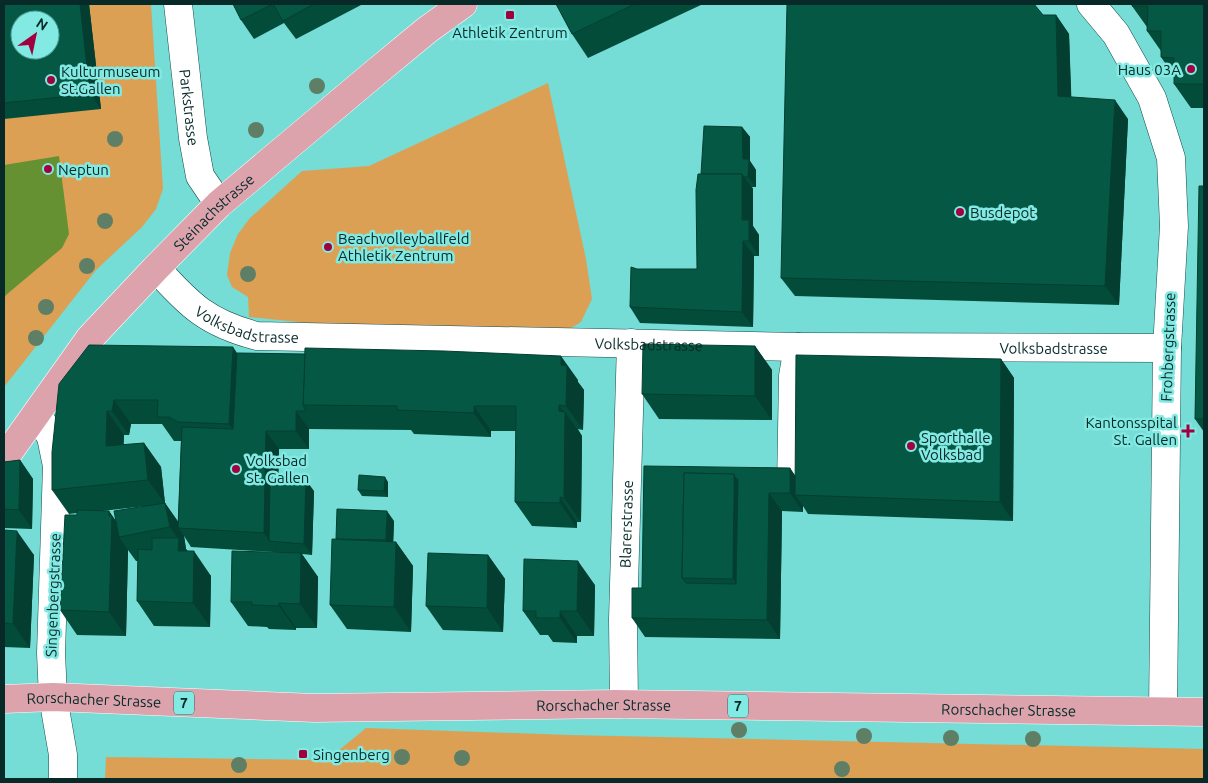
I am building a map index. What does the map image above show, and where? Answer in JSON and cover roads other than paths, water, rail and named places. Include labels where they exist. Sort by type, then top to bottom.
[{"type":"main road","name":"Steinachstrasse","points":[[4,459],[90,338],[219,204],[390,60],[463,4]]},
{"type":"main road","name":"Rorschacher Strasse","points":[[4,699],[53,697],[314,708],[624,704],[1204,712]]},
{"type":"street","name":"Parkstrasse","points":[[178,4],[193,138],[200,176],[219,204]]},
{"type":"street","name":"Frohbergstrasse","points":[[1091,4],[1116,34],[1152,98],[1171,158],[1174,226],[1167,348],[1163,711]]},
{"type":"street","name":"Volksbadstrasse","points":[[156,268],[191,305],[214,321],[233,330],[257,336],[798,347],[1167,348]]},
{"type":"street","name":"Blarerstrasse","points":[[624,704],[623,620],[631,343]]},
{"type":"street","points":[[791,487],[792,376],[798,347]]},
{"type":"street","name":"Singenbergstrasse","points":[[37,414],[51,437],[57,466],[51,653],[53,697],[63,755],[63,779]]},
{"type":"place","name":"Athletik Zentrum","points":[[510,15]]},
{"type":"place","name":"Haus 03A","points":[[1191,69]]},
{"type":"place","name":"Kulturmuseum St.Gallen","points":[[51,80]]},
{"type":"place","name":"Neptun","points":[[48,169]]},
{"type":"place","name":"Busdepot","points":[[960,212]]},
{"type":"place","name":"Beachvolleyballfeld Athletik Zentrum","points":[[328,247]]},
{"type":"place","name":"Kantonsspital St. Gallen","points":[[1188,431]]},
{"type":"place","name":"Sporthalle Volksbad","points":[[911,446]]},
{"type":"place","name":"Volksbad St. Gallen","points":[[236,469]]},
{"type":"place","name":"Singenberg","points":[[303,754]]}]
